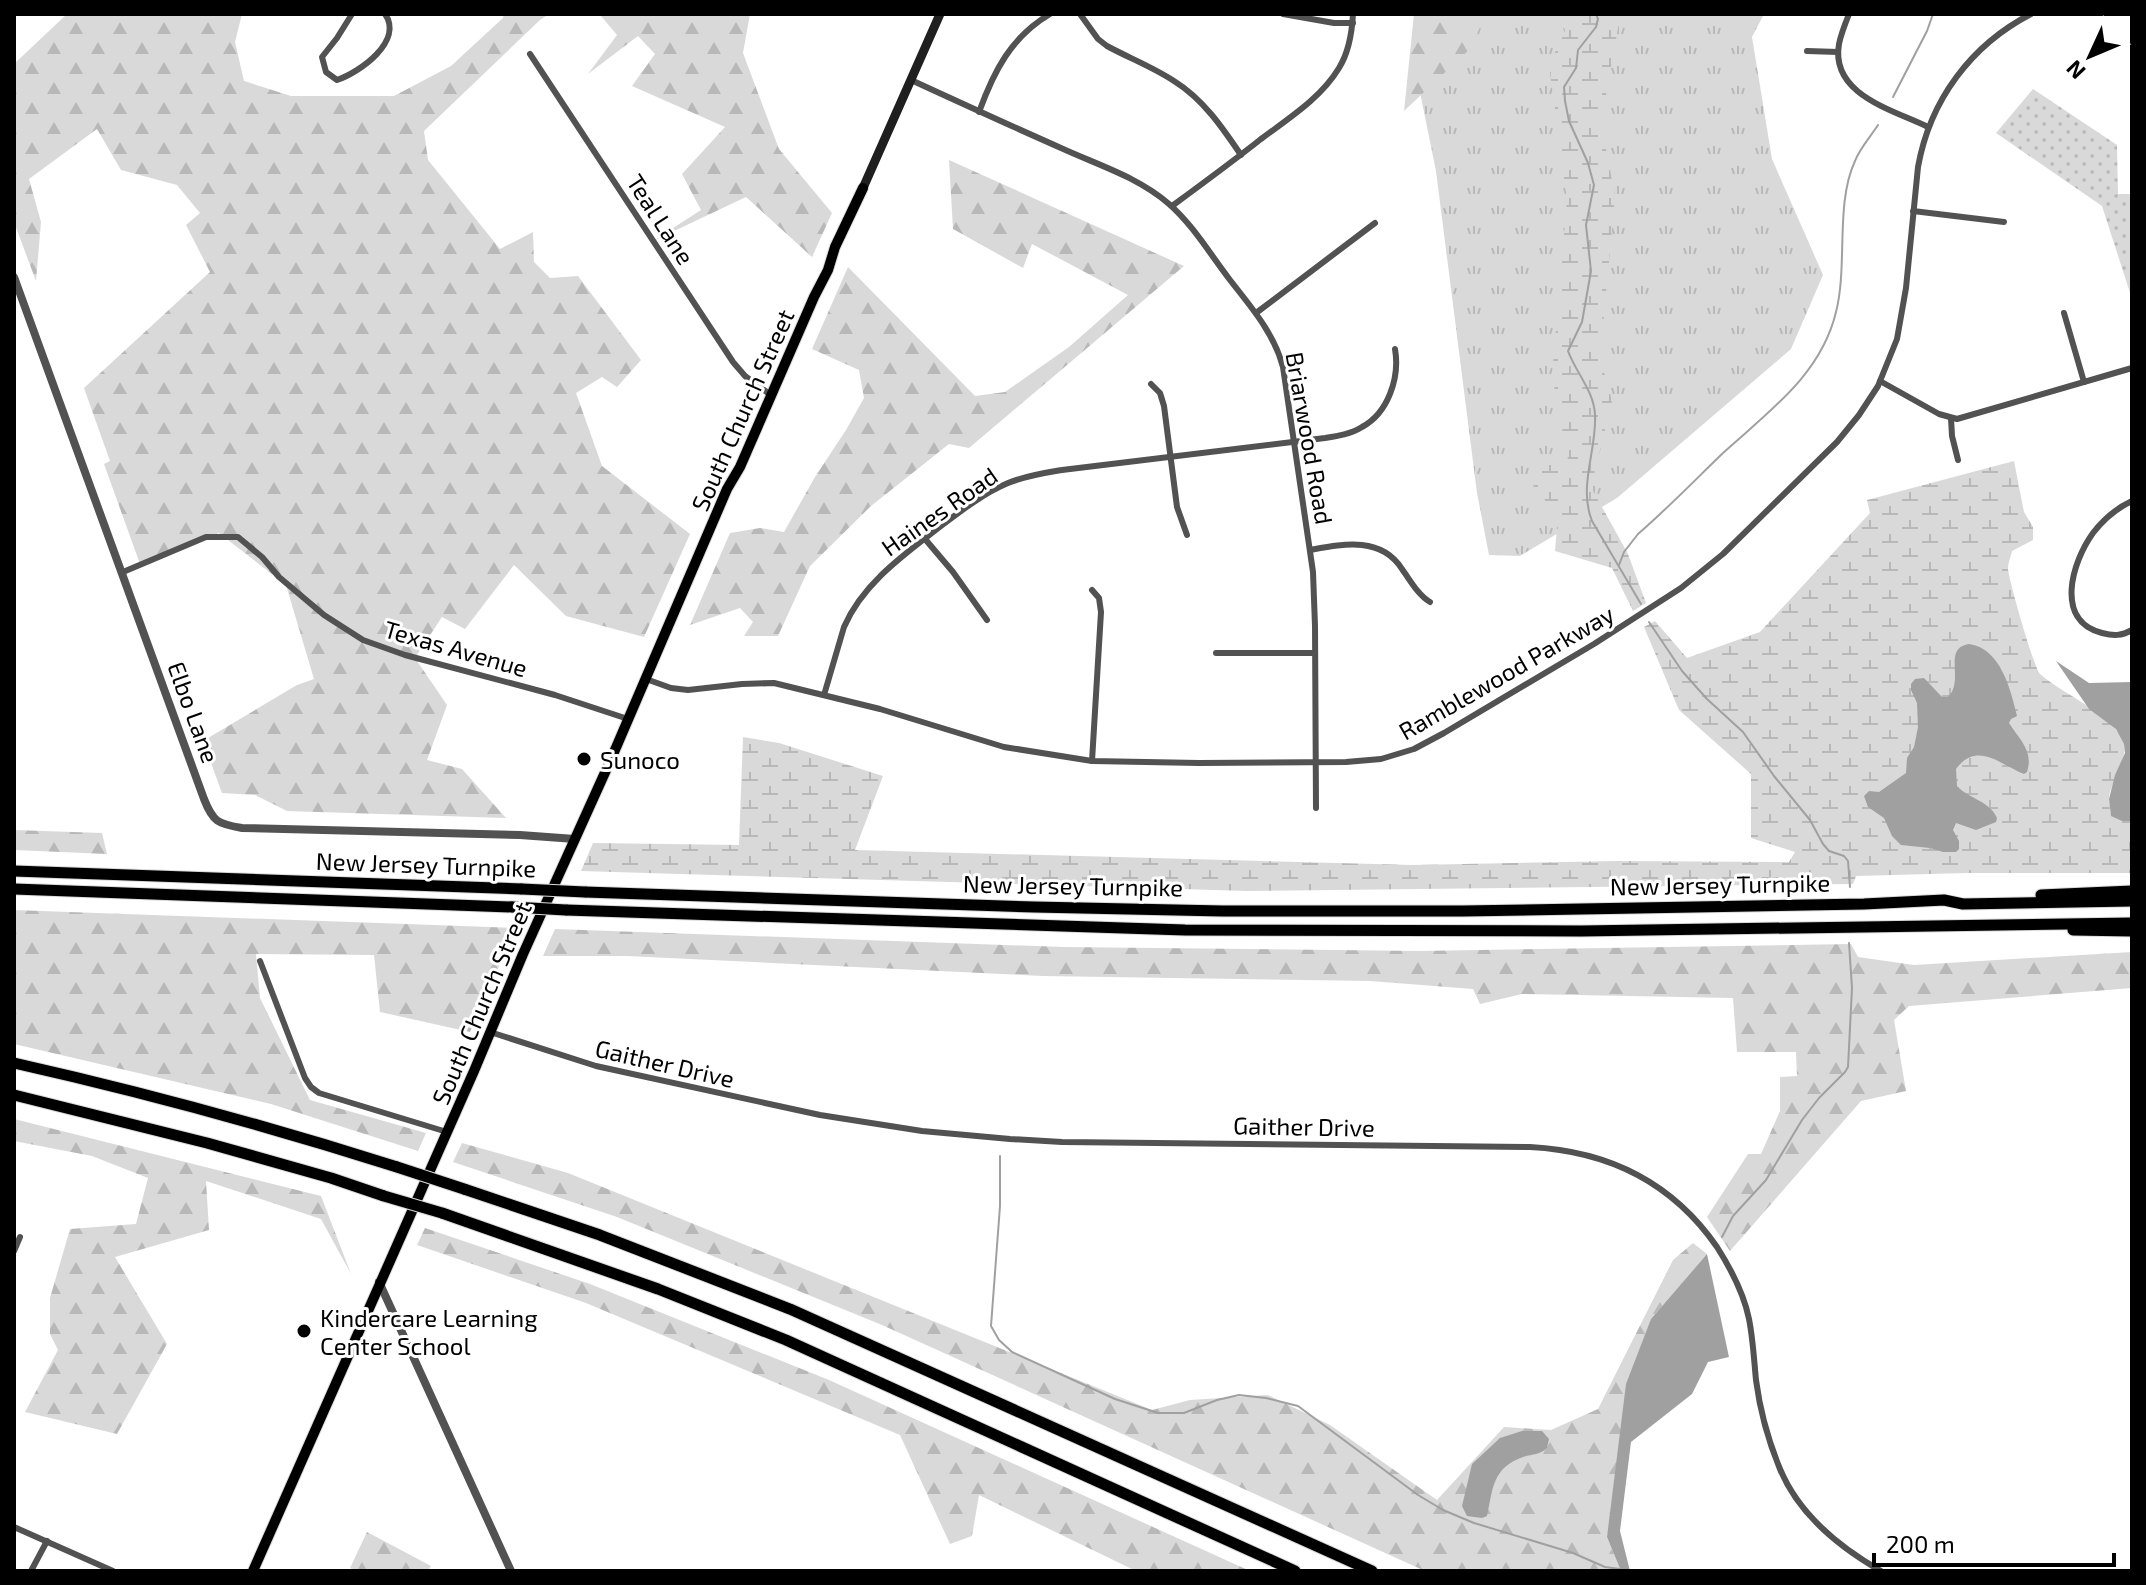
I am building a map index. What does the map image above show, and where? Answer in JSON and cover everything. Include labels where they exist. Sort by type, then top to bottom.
[{"type":"highway","name":"New Jersey Turnpike","points":[[14,871],[1034,907],[1347,912],[1944,900],[1963,904],[2132,901]]},
{"type":"highway","name":"New Jersey Turnpike","points":[[14,889],[1185,930],[1581,931],[2132,923]]},
{"type":"highway","points":[[1944,900],[2132,891]]},
{"type":"highway","points":[[2012,925],[2092,932],[2132,931]]},
{"type":"highway","points":[[14,1063],[283,1131],[600,1235],[790,1309],[1372,1571]]},
{"type":"highway","points":[[14,1095],[207,1143],[331,1178],[442,1213],[658,1289],[786,1340],[1295,1571]]},
{"type":"main road","points":[[863,188],[940,14]]},
{"type":"main road","name":"South Church Street","points":[[253,1571],[727,489],[772,396],[863,188]]},
{"type":"street","points":[[352,14],[322,57],[326,72],[337,80],[353,75],[380,51],[390,35],[389,19],[385,14]]},
{"type":"street","points":[[979,112],[1004,56],[1031,26],[1050,14]]},
{"type":"street","points":[[1080,14],[1107,46],[1192,93],[1217,120],[1241,155]]},
{"type":"street","points":[[1283,14],[1334,23],[1353,23]]},
{"type":"street","points":[[1172,206],[1323,89],[1345,56],[1353,14]]},
{"type":"street","points":[[1849,14],[1838,52],[1846,79],[1867,99],[1928,127]]},
{"type":"street","name":"Ramblewood Parkway","points":[[646,679],[688,690],[774,683],[880,709],[1004,747],[1092,761],[1346,762],[1381,759],[1421,745],[1667,598],[1716,560],[1825,455],[1859,415],[1892,355],[1901,322],[1918,167],[1928,127],[1949,87],[1970,59],[1995,35],[2031,14]]},
{"type":"street","points":[[1807,51],[1838,52]]},
{"type":"street","name":"Teal Lane","points":[[530,54],[733,362],[745,376],[772,396]]},
{"type":"street","name":"Briarwood Road","points":[[911,80],[1136,182],[1172,206],[1269,332],[1280,354],[1295,441],[1315,599],[1316,808]]},
{"type":"street","points":[[1913,211],[2004,222]]},
{"type":"street","points":[[1256,313],[1375,223]]},
{"type":"street","name":"Elbo Lane","points":[[14,277],[208,808],[218,823],[242,828],[575,839]]},
{"type":"street","points":[[2064,313],[2084,382]]},
{"type":"street","name":"Haines Road","points":[[824,695],[848,617],[885,571],[988,493],[1024,477],[1087,466],[1352,432],[1376,417],[1386,403],[1396,370],[1395,349]]},
{"type":"street","points":[[1880,381],[1951,418],[2132,368]]},
{"type":"street","points":[[1151,384],[1163,399],[1177,507],[1187,535]]},
{"type":"street","points":[[1951,418],[1958,460]]},
{"type":"street","points":[[2132,501],[2106,518],[2092,535],[2076,572],[2072,607],[2087,628],[2117,636],[2132,630]]},
{"type":"street","name":"Texas Avenue","points":[[123,572],[206,537],[238,537],[324,615],[363,640],[628,719]]},
{"type":"street","points":[[925,539],[987,620]]},
{"type":"street","points":[[1310,550],[1372,545],[1398,563],[1430,602]]},
{"type":"street","points":[[1092,590],[1099,598],[1101,612],[1092,761]]},
{"type":"street","points":[[1216,653],[1315,653]]},
{"type":"street","points":[[260,961],[311,1087],[319,1093],[447,1132]]},
{"type":"street","name":"Gaither Drive","points":[[490,1032],[575,1061],[673,1084],[864,1123],[922,1131],[1053,1141],[1539,1147],[1581,1153],[1613,1163],[1669,1195],[1693,1217],[1721,1254],[1747,1312],[1762,1414],[1781,1471],[1801,1504],[1827,1534],[1881,1571]]},
{"type":"street","points":[[14,1251],[20,1237]]},
{"type":"street","points":[[379,1282],[511,1571]]},
{"type":"street","points":[[14,1527],[113,1571]]},
{"type":"street","points":[[31,1571],[47,1541]]},
{"type":"green space","points":[[67,14],[242,14],[235,42],[244,81],[291,96],[394,96],[451,66],[504,14],[549,14],[424,131],[428,160],[500,249],[533,232],[534,262],[550,278],[578,276],[641,360],[617,387],[602,377],[576,393],[602,466],[690,534],[644,637],[566,616],[514,565],[465,629],[442,617],[415,658],[447,705],[427,760],[462,769],[506,818],[287,811],[255,795],[222,793],[203,741],[297,685],[314,679],[286,585],[219,533],[140,564],[104,464],[110,461],[84,388],[210,272],[186,225],[200,213],[177,185],[121,170],[97,129],[29,179],[41,222],[36,281],[14,222],[14,64]]},
{"type":"green space","points":[[750,14],[743,53],[779,149],[832,213],[812,257],[746,197],[653,241],[701,210],[682,174],[725,127],[632,86],[655,54],[638,36],[588,74],[617,35],[601,16]]},
{"type":"green space","points":[[1414,14],[1485,14],[1472,47],[1404,111]]},
{"type":"green space","points":[[1437,14],[1764,14],[1752,37],[1772,159],[1823,275],[1791,349],[1617,498],[1520,556],[1489,555],[1477,493],[1436,171],[1413,58]]},
{"type":"green space","points":[[1561,14],[1619,14],[1620,17],[1601,123],[1615,196],[1600,358],[1612,401],[1591,487],[1628,554],[1646,603],[1633,611],[1612,568],[1555,551],[1558,516],[1531,483],[1531,465],[1569,465],[1552,375],[1567,200],[1549,65],[1565,31]]},
{"type":"green space","points":[[2033,89],[2117,145],[2118,194],[2132,194],[2132,299],[2102,206],[1996,133]]},
{"type":"green space","points":[[949,160],[1184,266],[969,448],[949,444],[871,506],[810,566],[778,636],[744,636],[753,622],[740,608],[690,625],[730,533],[760,528],[784,532],[864,398],[859,370],[812,349],[848,267],[975,396],[1005,392],[1069,347],[1128,295],[1032,244],[1023,268],[953,229]]},
{"type":"green space","points":[[2014,461],[2024,512],[2033,527],[2033,540],[2012,551],[2008,564],[2017,606],[2040,674],[2111,724],[2124,744],[2124,756],[2110,791],[2109,802],[2111,815],[2122,821],[2132,821],[2132,873],[1856,876],[1853,884],[1247,891],[581,871],[593,843],[739,845],[743,737],[779,743],[883,776],[855,850],[1413,865],[1789,862],[1795,852],[1751,838],[1751,774],[1679,710],[1644,627],[1655,621],[1687,658],[1760,632],[1870,513],[1867,500]]},
{"type":"green space","points":[[14,830],[102,833],[107,854],[14,850]]},
{"type":"green space","points":[[14,910],[516,928],[470,1032],[380,1012],[374,955],[256,954],[260,998],[310,1100],[426,1133],[418,1151],[271,1104],[14,1044]]},
{"type":"green space","points":[[555,929],[1063,947],[1419,951],[1851,944],[1858,957],[1914,965],[2132,952],[2132,988],[1909,1006],[1894,1020],[1906,1091],[1861,1101],[1730,1251],[1707,1217],[1748,1154],[1761,1154],[1780,1111],[1780,1077],[1797,1076],[1796,1052],[1737,1052],[1733,998],[1522,994],[1480,1004],[1473,989],[1370,981],[1043,976],[627,956],[543,956]]},
{"type":"green space","points":[[14,1119],[321,1196],[351,1274],[321,1219],[206,1181],[209,1230],[115,1257],[167,1344],[117,1434],[25,1412],[58,1350],[50,1334],[50,1298],[70,1229],[136,1224],[148,1178],[92,1156],[14,1141]]},
{"type":"green space","points":[[462,1143],[568,1173],[1152,1410],[1190,1400],[1268,1395],[1330,1425],[1437,1500],[1504,1427],[1551,1430],[1598,1409],[1673,1260],[1693,1243],[1707,1254],[1651,1319],[1607,1537],[1621,1571],[1425,1571],[882,1325],[617,1217],[453,1162]]},
{"type":"green space","points":[[425,1228],[590,1284],[829,1380],[1250,1571],[1136,1571],[979,1495],[972,1536],[950,1544],[900,1435],[586,1303],[417,1245]]},
{"type":"green space","points":[[367,1532],[431,1566],[428,1571],[356,1571],[350,1568]]},
{"type":"shaded area","points":[[1969,644],[1989,653],[2003,672],[2017,716],[2009,723],[2027,751],[2027,772],[2024,774],[1989,757],[1972,756],[1956,769],[1957,786],[1994,812],[1996,822],[1976,830],[1956,823],[1953,830],[1959,841],[1959,849],[1956,852],[1901,845],[1892,836],[1884,818],[1868,807],[1864,796],[1869,791],[1879,792],[1906,773],[1907,758],[1914,747],[1918,727],[1917,703],[1911,684],[1915,679],[1924,678],[1942,697],[1948,697],[1955,682],[1957,652]]},
{"type":"shaded area","points":[[2056,661],[2089,683],[2132,682],[2132,821],[2111,816],[2109,799],[2125,753],[2124,744],[2116,729],[2089,709]]},
{"type":"shaded area","points":[[1707,1254],[1729,1357],[1708,1362],[1692,1394],[1631,1442],[1620,1531],[1630,1571],[1621,1571],[1607,1537],[1626,1384],[1651,1319]]},
{"type":"shaded area","points":[[1522,1431],[1542,1431],[1549,1439],[1547,1448],[1505,1467],[1493,1488],[1487,1516],[1467,1516],[1462,1506],[1472,1464],[1500,1438]]},
{"type":"waterway","points":[[1596,14],[1596,27],[1578,50],[1576,68],[1564,87],[1569,121],[1588,163],[1594,185],[1586,225],[1591,271],[1582,322],[1568,351],[1594,406],[1595,428],[1587,481],[1588,508],[1592,521],[1641,604]]},
{"type":"waterway","points":[[1893,97],[1933,14]]},
{"type":"waterway","points":[[1619,565],[1624,552],[1638,534],[1775,407],[1818,355],[1836,312],[1849,178],[1860,151],[1878,125]]},
{"type":"waterway","points":[[1649,622],[1682,671],[1743,732],[1810,820],[1823,844],[1829,851],[1844,856],[1848,861],[1850,887]]},
{"type":"waterway","points":[[1722,1237],[1733,1216],[1766,1180],[1802,1120],[1848,1067],[1852,988],[1849,943]]},
{"type":"waterway","points":[[1000,1156],[1000,1206],[991,1326],[999,1340],[1012,1352],[1115,1399],[1158,1413],[1184,1413],[1239,1395],[1298,1406],[1443,1510],[1474,1523],[1573,1553],[1605,1567],[1620,1569]]},
{"type":"place","name":"Sunoco","points":[[584,759]]},
{"type":"place","name":"Kindercare Learning Center School","points":[[304,1331]]}]
